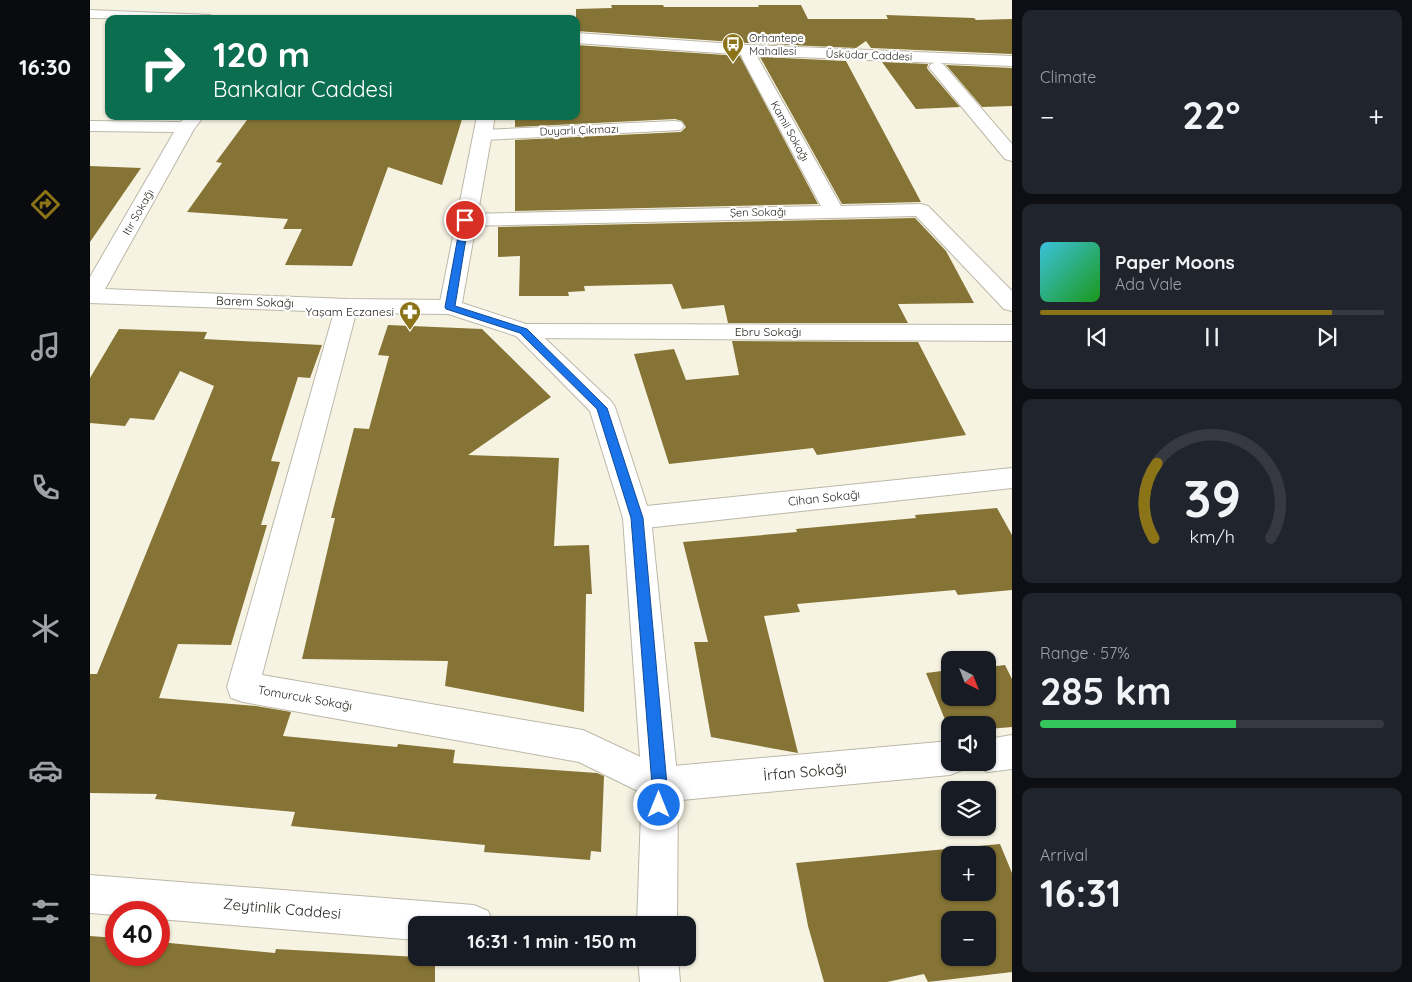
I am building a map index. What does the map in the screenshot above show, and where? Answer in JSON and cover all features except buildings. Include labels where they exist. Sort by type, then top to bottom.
[{"type":"street","points":[[90,14],[114,15]]},
{"type":"street","points":[[90,23],[105,24]]},
{"type":"street","name":"Üsküdar Caddesi","points":[[580,38],[749,54],[1012,71]]},
{"type":"street","name":"Üsküdar Caddesi","points":[[580,48],[1012,61]]},
{"type":"street","name":"Kamil Sokağı","points":[[749,54],[833,210]]},
{"type":"street","points":[[937,67],[1012,156]]},
{"type":"street","points":[[90,126],[190,122]]},
{"type":"street","name":"Itır Sokağı","points":[[90,296],[190,122]]},
{"type":"street","points":[[450,307],[484,125]]},
{"type":"street","name":"Duyarlı Çıkmazı","points":[[484,125],[676,126]]},
{"type":"street","name":"Şen Sokağı","points":[[465,220],[833,210],[921,210],[1012,304]]},
{"type":"street","name":"Barem Sokağı","points":[[90,296],[347,306],[450,307],[524,331]]},
{"type":"street","name":"Tomurcuk Sokağı","points":[[347,306],[243,687],[583,746],[660,785]]},
{"type":"street","points":[[524,331],[602,408],[637,518],[660,785],[657,916]]},
{"type":"street","name":"Ebru Sokağı","points":[[524,331],[1012,333]]},
{"type":"street","name":"Cihan Sokağı","points":[[637,518],[1012,478]]},
{"type":"street","points":[[996,754],[1012,752]]},
{"type":"street","name":"İrfan Sokağı","points":[[660,785],[941,759]]},
{"type":"street","name":"Zeytinlik Caddesi","points":[[90,894],[408,920]]},
{"type":"street","points":[[659,966],[660,982]]},
{"type":"place","name":"Orhantepe Mahallesi","points":[[733,63]]},
{"type":"place","name":"Yaşam Eczanesi","points":[[410,331]]},
{"type":"route","points":[[465,220],[450,307],[524,331],[602,408],[637,518],[660,785],[659,805]]}]
